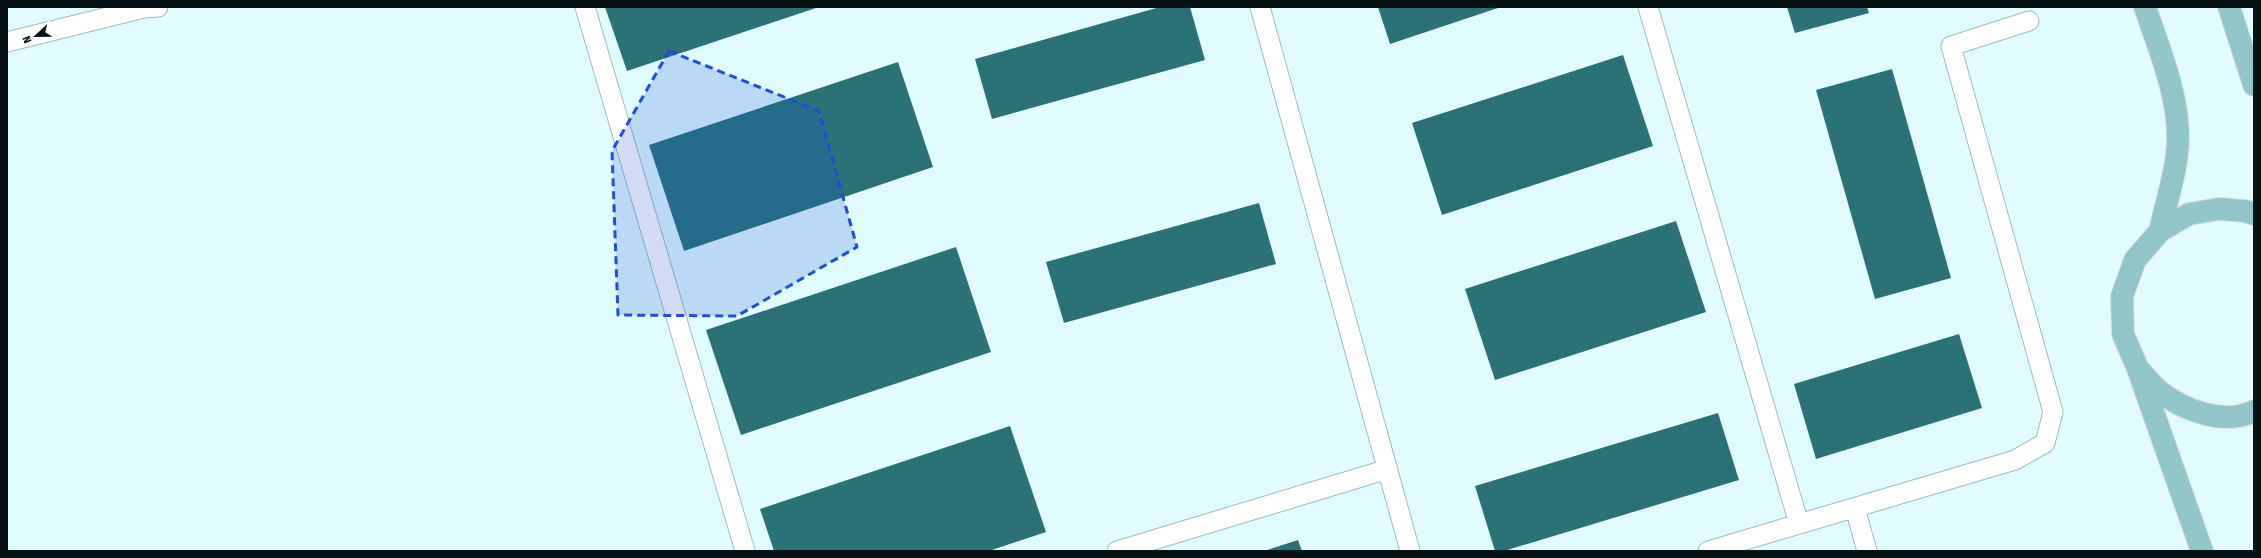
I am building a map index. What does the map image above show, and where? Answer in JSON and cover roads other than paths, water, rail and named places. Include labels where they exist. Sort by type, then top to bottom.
[{"type":"main road","points":[[2145,7],[2162,57],[2176,110],[2178,139],[2160,231]]},
{"type":"main road","points":[[2229,7],[2254,85]]},
{"type":"main road","points":[[2202,551],[2138,369],[2123,334],[2122,296],[2135,260],[2160,231],[2189,214],[2220,209],[2246,211],[2254,214]]},
{"type":"main road","points":[[2138,369],[2158,391],[2178,404],[2202,413],[2231,416],[2254,411]]},
{"type":"lane","points":[[7,42],[144,8],[158,7]]},
{"type":"lane","points":[[585,7],[744,551]]},
{"type":"lane","points":[[1260,7],[1410,551]]},
{"type":"lane","points":[[1648,7],[1799,524]]},
{"type":"lane","points":[[1708,551],[2015,460],[2044,443],[2053,412],[1951,46],[2029,22]]},
{"type":"lane","points":[[1117,551],[1388,469]]},
{"type":"lane","points":[[1855,508],[1867,551]]}]
